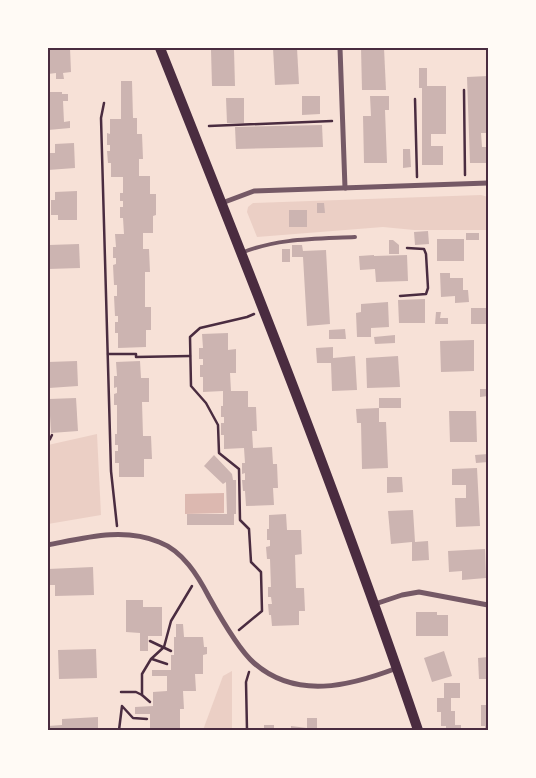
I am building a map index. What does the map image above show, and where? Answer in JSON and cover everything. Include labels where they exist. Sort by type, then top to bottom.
[{"type":"main road","points":[[160,48],[264,309],[375,604],[418,730]]},
{"type":"street","points":[[340,48],[345,188]]},
{"type":"street","points":[[222,203],[254,191],[488,183]]},
{"type":"street","points":[[48,545],[118,534],[138,535],[161,542],[181,556],[198,576],[221,616],[252,662],[269,674],[300,686],[326,687],[358,681],[397,668]]},
{"type":"street","points":[[375,604],[402,595],[420,592],[488,605]]},
{"type":"lane","points":[[242,253],[257,246],[284,240],[355,237]]},
{"type":"path","points":[[464,90],[465,184]]},
{"type":"path","points":[[415,99],[417,185]]},
{"type":"path","points":[[104,103],[100,118],[111,471],[118,534]]},
{"type":"path","points":[[209,126],[342,121]]},
{"type":"path","points":[[400,296],[426,294],[428,288],[424,249],[407,248]]},
{"type":"path","points":[[244,626],[262,612],[261,572],[251,562],[249,529],[240,520],[239,469],[219,453],[218,424],[206,403],[191,386],[190,337],[200,328],[247,318],[264,309]]},
{"type":"path","points":[[108,354],[136,354],[136,357],[190,356]]},
{"type":"path","points":[[48,441],[52,435]]},
{"type":"path","points":[[142,695],[142,674],[164,646],[171,621],[198,576]]},
{"type":"path","points":[[150,641],[164,646],[171,651]]},
{"type":"path","points":[[152,659],[167,664]]},
{"type":"path","points":[[247,730],[246,682],[252,662]]},
{"type":"path","points":[[122,692],[136,692],[150,702]]},
{"type":"path","points":[[120,730],[122,706],[133,718],[148,719]]},
{"type":"shaded area","points":[[481,195],[488,197],[488,230],[414,230],[383,227],[257,237],[247,212],[248,207],[253,203]]},
{"type":"shaded area","points":[[97,434],[101,515],[48,524],[48,445]]},
{"type":"shaded area","points":[[224,493],[224,513],[185,514],[185,494]]},
{"type":"shaded area","points":[[232,671],[232,730],[203,730],[223,676]]},
{"type":"building","points":[[70,48],[71,72],[63,73],[64,79],[56,79],[56,73],[48,74],[48,50]]},
{"type":"building","points":[[273,48],[297,48],[299,84],[275,85]]},
{"type":"building","points":[[361,48],[384,48],[386,90],[362,90]]},
{"type":"building","points":[[456,48],[472,48],[472,50],[456,50]]},
{"type":"building","points":[[211,50],[234,50],[235,86],[212,86]]},
{"type":"building","points":[[419,68],[427,68],[427,86],[446,86],[446,134],[431,134],[431,146],[443,146],[443,165],[422,165],[422,88],[419,88]]},
{"type":"building","points":[[488,76],[488,133],[481,133],[482,147],[488,147],[488,163],[470,163],[467,77]]},
{"type":"building","points":[[121,81],[132,81],[133,118],[137,118],[137,134],[142,134],[143,159],[139,159],[139,176],[150,176],[150,194],[156,194],[156,215],[153,216],[153,233],[143,233],[143,249],[149,249],[150,272],[145,272],[145,307],[151,307],[151,330],[146,330],[146,347],[118,348],[118,333],[115,333],[115,322],[118,322],[118,316],[115,316],[114,296],[117,296],[117,285],[114,285],[113,265],[116,264],[116,258],[113,258],[113,247],[116,247],[115,234],[124,234],[123,218],[120,218],[120,207],[123,207],[123,201],[120,201],[120,193],[123,193],[123,177],[111,177],[111,163],[108,163],[107,151],[110,151],[110,145],[107,145],[107,133],[110,134],[110,119],[121,119]]},
{"type":"building","points":[[48,92],[68,94],[68,101],[63,101],[64,122],[70,121],[70,128],[48,130]]},
{"type":"building","points":[[302,96],[320,96],[320,114],[302,115]]},
{"type":"building","points":[[370,96],[389,96],[389,110],[385,110],[387,163],[364,163],[363,116],[371,116]]},
{"type":"building","points":[[226,98],[244,98],[244,123],[227,123]]},
{"type":"building","points":[[322,125],[323,147],[236,149],[235,127]]},
{"type":"building","points":[[74,143],[75,168],[48,170],[48,153],[55,153],[55,144]]},
{"type":"building","points":[[403,149],[410,149],[411,167],[403,168]]},
{"type":"building","points":[[77,191],[77,220],[58,220],[58,215],[51,215],[51,200],[55,200],[55,192]]},
{"type":"building","points":[[317,203],[324,203],[325,213],[317,213]]},
{"type":"building","points":[[289,210],[307,210],[307,227],[289,227]]},
{"type":"building","points":[[428,231],[429,244],[415,245],[414,232]]},
{"type":"building","points":[[466,233],[479,233],[479,240],[466,240]]},
{"type":"building","points":[[437,239],[464,239],[464,261],[437,261]]},
{"type":"building","points":[[389,240],[393,240],[399,245],[399,254],[389,254]]},
{"type":"building","points":[[79,244],[80,268],[48,269],[49,245]]},
{"type":"building","points":[[292,245],[302,245],[303,251],[326,250],[330,324],[307,326],[303,257],[292,257]]},
{"type":"building","points":[[282,249],[290,249],[290,262],[282,262]]},
{"type":"building","points":[[407,255],[408,281],[376,282],[375,269],[360,270],[359,256]]},
{"type":"building","points":[[440,273],[450,273],[450,278],[463,278],[463,290],[468,290],[469,302],[455,303],[455,296],[441,297]]},
{"type":"building","points":[[425,299],[425,323],[399,323],[398,300]]},
{"type":"building","points":[[388,302],[389,327],[371,328],[371,337],[357,337],[356,313],[361,312],[361,304]]},
{"type":"building","points":[[471,308],[486,308],[486,324],[471,324]]},
{"type":"building","points":[[436,312],[441,312],[440,318],[448,318],[448,324],[435,324]]},
{"type":"building","points":[[345,329],[346,339],[329,339],[329,330]]},
{"type":"building","points":[[228,333],[228,350],[236,349],[236,373],[230,373],[231,391],[248,391],[248,407],[256,407],[257,431],[252,431],[253,448],[272,447],[273,464],[277,464],[278,488],[273,488],[274,505],[246,506],[242,480],[245,480],[245,473],[242,474],[242,463],[245,463],[244,448],[224,449],[224,435],[221,435],[221,423],[224,423],[224,417],[221,417],[223,391],[203,392],[203,377],[200,377],[200,365],[203,365],[203,359],[199,359],[199,348],[203,348],[202,334]]},
{"type":"building","points":[[395,335],[395,343],[375,344],[374,337]]},
{"type":"building","points":[[474,340],[474,371],[441,372],[440,341]]},
{"type":"building","points":[[333,347],[333,358],[355,356],[357,390],[332,391],[331,363],[317,363],[316,348]]},
{"type":"building","points":[[398,356],[400,387],[367,388],[366,358]]},
{"type":"building","points":[[77,361],[78,386],[49,388],[48,362]]},
{"type":"building","points":[[140,361],[141,378],[149,378],[149,402],[142,402],[143,436],[151,436],[152,459],[144,459],[144,477],[119,477],[119,463],[115,463],[115,451],[118,451],[118,445],[115,445],[117,405],[114,405],[114,394],[117,393],[117,387],[114,388],[114,376],[117,376],[116,362]]},
{"type":"building","points":[[480,389],[488,389],[488,396],[480,397]]},
{"type":"building","points":[[76,398],[78,431],[51,433],[49,399]]},
{"type":"building","points":[[379,398],[401,398],[401,408],[379,408]]},
{"type":"building","points":[[379,408],[379,422],[386,422],[388,468],[362,469],[361,423],[357,423],[356,409]]},
{"type":"building","points":[[449,411],[476,411],[477,442],[450,442]]},
{"type":"building","points":[[488,454],[488,462],[476,463],[475,455]]},
{"type":"building","points":[[214,455],[232,474],[233,480],[236,480],[236,514],[234,514],[234,525],[187,525],[187,514],[227,514],[226,482],[223,484],[204,466]]},
{"type":"building","points":[[477,468],[480,526],[456,527],[455,498],[466,498],[466,485],[452,485],[452,469]]},
{"type":"building","points":[[387,477],[402,477],[403,492],[387,493]]},
{"type":"building","points":[[413,510],[415,542],[428,541],[429,560],[412,561],[412,542],[391,544],[388,511]]},
{"type":"building","points":[[286,514],[287,530],[301,530],[302,554],[295,555],[296,588],[304,588],[305,611],[299,611],[299,625],[272,626],[268,604],[272,604],[271,597],[268,597],[268,587],[271,587],[270,559],[267,559],[266,547],[270,546],[270,540],[267,540],[267,529],[269,529],[269,515]]},
{"type":"building","points":[[485,549],[486,578],[462,580],[462,571],[449,572],[448,551]]},
{"type":"building","points":[[93,567],[94,595],[55,596],[55,585],[48,585],[48,569]]},
{"type":"building","points":[[126,600],[143,600],[143,607],[162,607],[162,636],[148,636],[148,651],[140,651],[140,633],[126,632]]},
{"type":"building","points":[[416,612],[437,612],[437,615],[448,615],[448,636],[416,636]]},
{"type":"building","points":[[176,624],[183,624],[184,637],[203,637],[204,647],[207,647],[207,654],[203,655],[203,674],[195,674],[196,691],[183,691],[184,709],[180,709],[180,728],[171,728],[171,730],[139,730],[139,728],[150,728],[150,714],[135,714],[135,707],[153,706],[153,692],[167,691],[167,676],[152,676],[152,670],[171,670],[171,655],[174,655]]},
{"type":"building","points":[[96,649],[97,678],[59,679],[58,650]]},
{"type":"building","points":[[444,651],[452,676],[432,682],[424,658]]},
{"type":"building","points":[[488,657],[488,679],[479,679],[478,658]]},
{"type":"building","points":[[444,683],[460,683],[460,698],[451,698],[451,711],[455,711],[455,725],[461,725],[461,730],[446,730],[446,726],[441,726],[441,712],[437,712],[437,698],[444,698]]},
{"type":"building","points":[[481,705],[488,705],[488,730],[485,730],[485,726],[481,726]]},
{"type":"building","points":[[98,717],[98,730],[48,730],[48,726],[62,725],[62,719]]},
{"type":"building","points":[[307,718],[317,718],[317,730],[291,730],[291,726],[307,728]]},
{"type":"building","points":[[264,725],[274,725],[274,730],[264,730]]}]
